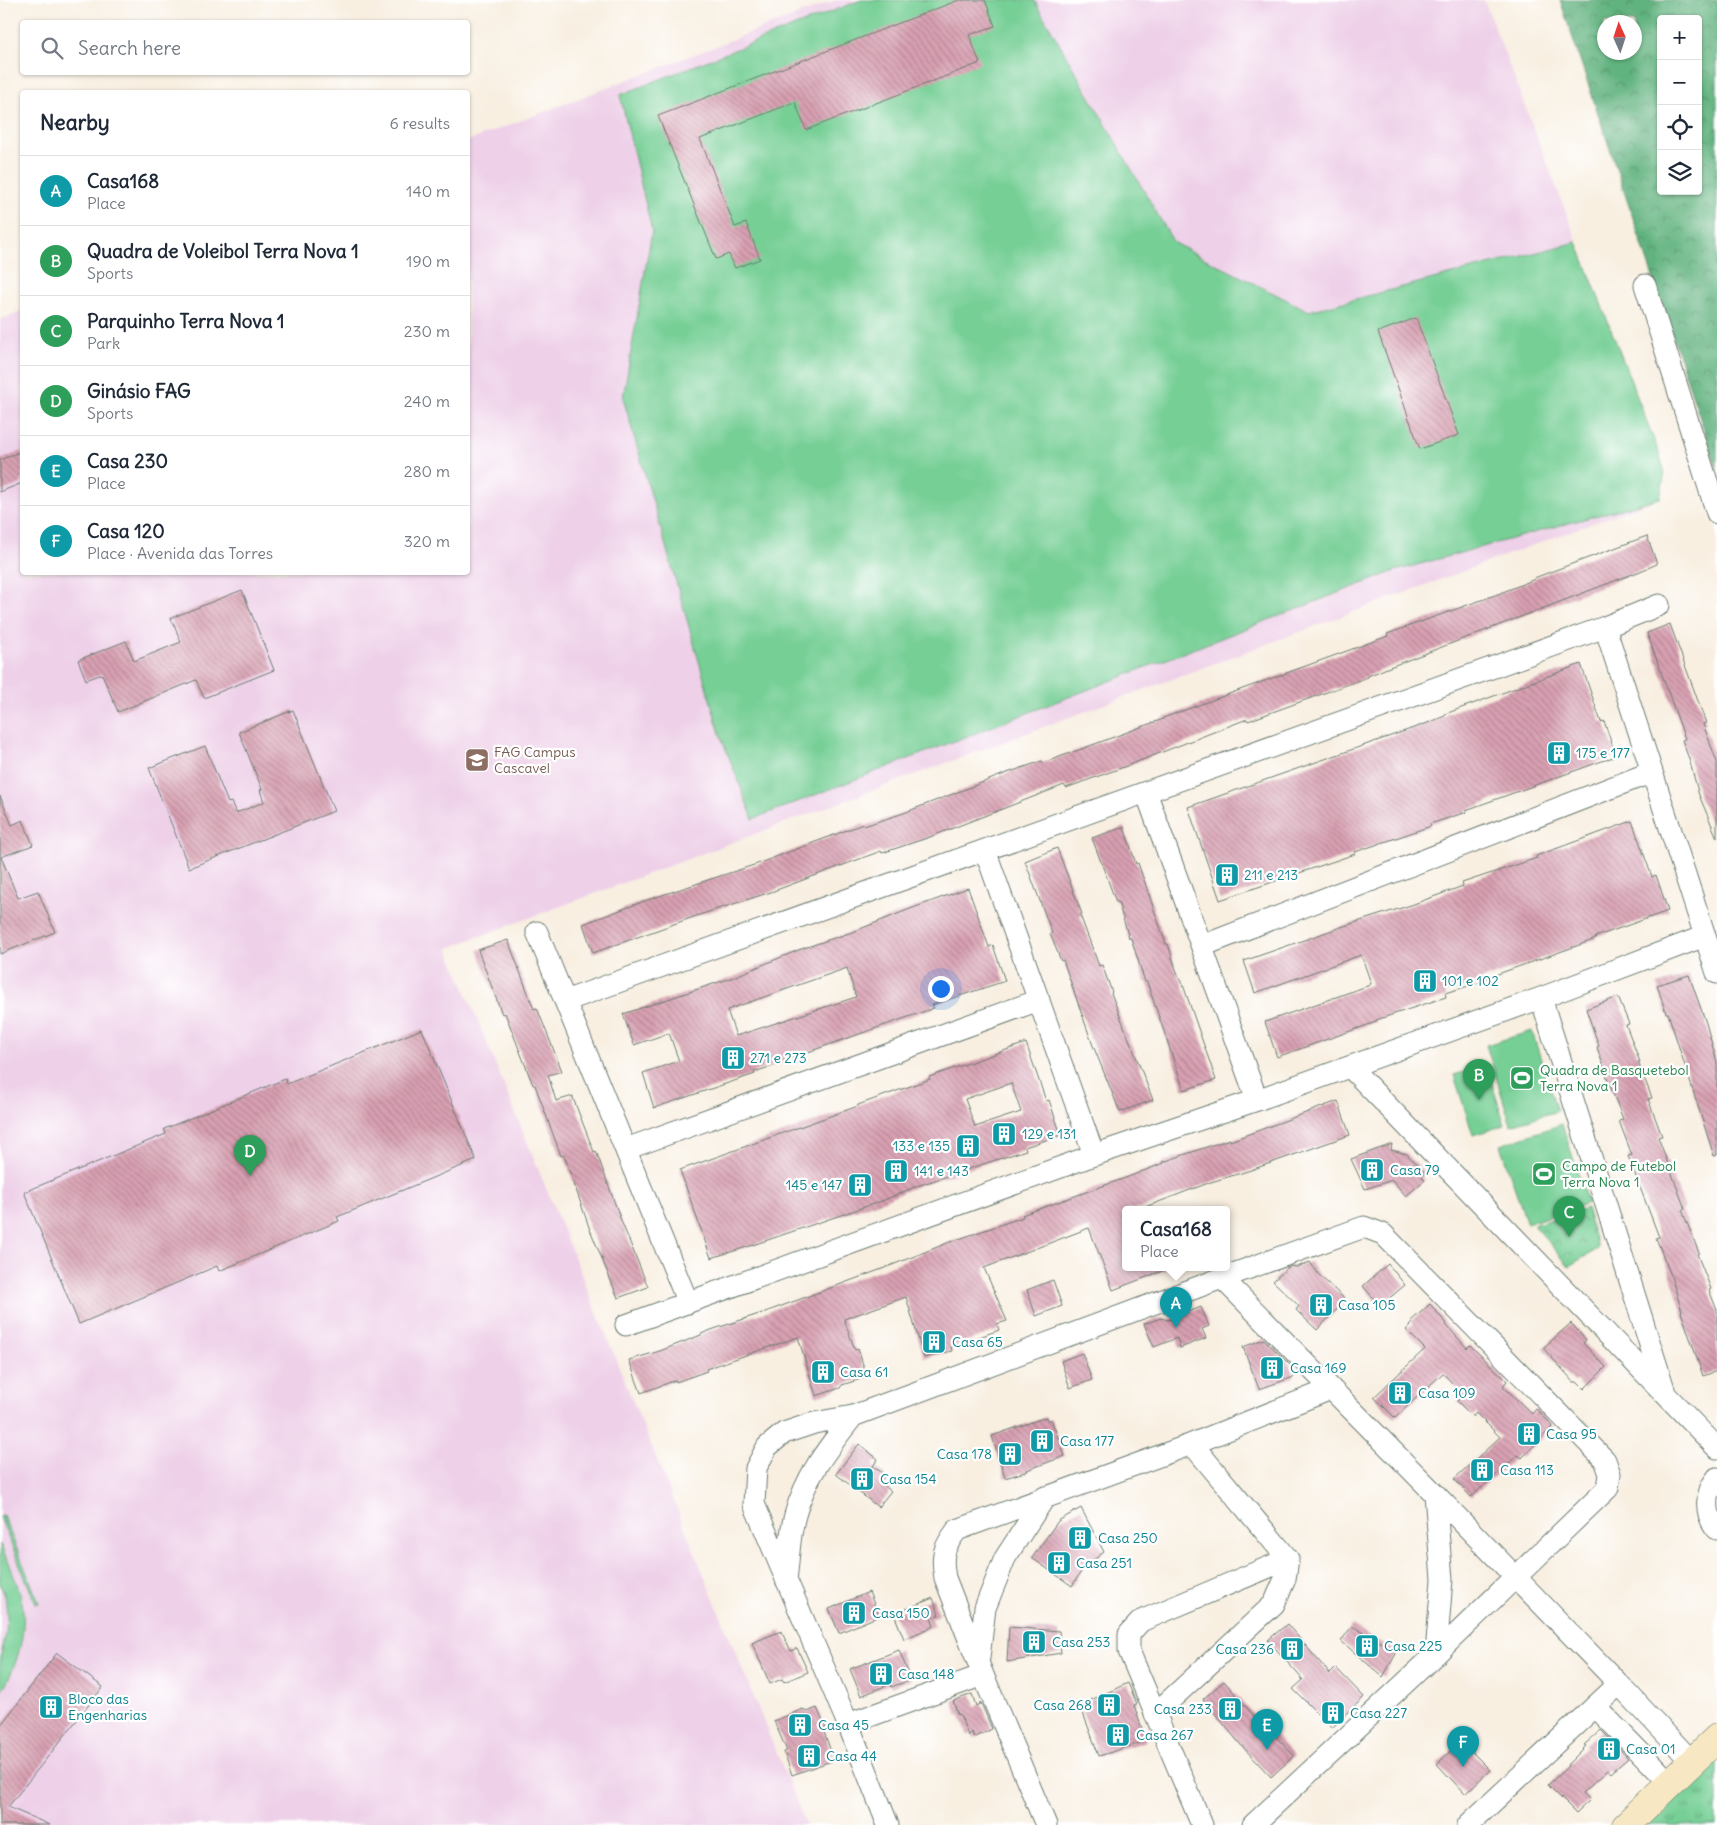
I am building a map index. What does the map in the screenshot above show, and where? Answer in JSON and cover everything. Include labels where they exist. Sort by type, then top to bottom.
[{"type":"main road","points":[[1626,1825],[1717,1738]]},
{"type":"street","points":[[1645,285],[1717,513]]},
{"type":"street","points":[[565,1001],[1659,606]]},
{"type":"street","points":[[1605,627],[1717,974]]},
{"type":"street","points":[[1202,946],[1652,772]]},
{"type":"street","points":[[1146,792],[1257,1100]]},
{"type":"street","points":[[985,850],[1094,1155]]},
{"type":"street","points":[[537,932],[688,1303]]},
{"type":"street","points":[[626,1325],[1094,1155],[1350,1067],[1705,936]]},
{"type":"street","points":[[1541,998],[1665,1394]]},
{"type":"street","points":[[626,1149],[1039,1000]]},
{"type":"street","points":[[1350,1067],[1717,1448]]},
{"type":"street","points":[[888,1825],[848,1724],[754,1504],[756,1468],[767,1448],[784,1433],[814,1423],[853,1416],[1364,1227],[1383,1234],[1605,1460],[1610,1474],[1608,1488],[1436,1654],[1253,1825]]},
{"type":"street","points":[[1222,1278],[1435,1494],[1692,1762]]},
{"type":"street","points":[[1612,1339],[1641,1318]]},
{"type":"street","points":[[1046,1825],[946,1578],[942,1561],[946,1545],[957,1530],[1192,1444],[1331,1389]]},
{"type":"street","points":[[786,1581],[794,1516],[810,1473],[853,1416]]},
{"type":"street","points":[[1156,1714],[1274,1604],[1285,1579],[1288,1559],[1192,1444]]},
{"type":"street","points":[[1717,1478],[1709,1490],[1707,1502],[1709,1514],[1717,1529]]},
{"type":"street","points":[[1435,1494],[1442,1580],[1436,1654]]},
{"type":"street","points":[[981,1668],[985,1608],[1005,1558],[1045,1497]]},
{"type":"street","points":[[1202,1825],[1129,1651],[1129,1634],[1141,1621],[1288,1559]]},
{"type":"street","points":[[848,1724],[981,1668]]},
{"type":"street","points":[[1468,1825],[1619,1684]]},
{"type":"street","points":[[1595,1706],[1670,1783]]},
{"type":"shaded area","name":"FAG Campus Cascavel","points":[[836,0],[1484,0],[1659,453],[1665,473],[1660,498],[448,948],[806,1825],[0,1825],[0,320],[20,312],[20,575],[470,575],[470,140]]},
{"type":"green space","points":[[861,0],[1034,0],[1174,243],[1309,311],[1577,242],[1659,453],[1665,473],[1660,498],[1395,571],[753,819],[720,734],[623,398],[652,231],[620,95]]},
{"type":"green space","points":[[1560,0],[1717,0],[1717,469]]},
{"type":"green space","name":"Quadra de Basquetebol Terra Nova 1","points":[[1532,1031],[1557,1111],[1511,1125],[1486,1045]]},
{"type":"green space","points":[[1486,1065],[1505,1125],[1473,1135],[1454,1075]]},
{"type":"green space","name":"Campo de Futebol Terra Nova 1","points":[[1562,1124],[1588,1203],[1527,1224],[1500,1145]]},
{"type":"green space","points":[[1586,1208],[1598,1249],[1569,1266],[1534,1225]]},
{"type":"green space","points":[[3,1515],[39,1603],[36,1604],[0,1517]]},
{"type":"green space","points":[[0,1544],[19,1590],[22,1603],[23,1630],[13,1670],[0,1693],[0,1659],[6,1634],[7,1615],[5,1596],[0,1584]]},
{"type":"green space","points":[[1717,1751],[1717,1825],[1640,1825]]},
{"type":"building","points":[[959,0],[985,0],[995,26],[969,35],[980,63],[806,130],[795,102],[700,139],[735,227],[746,223],[760,259],[735,268],[729,254],[716,259],[658,116]]},
{"type":"building","points":[[1416,318],[1459,435],[1420,449],[1378,332]]},
{"type":"building","points":[[20,452],[20,484],[0,492],[0,460]]},
{"type":"building","points":[[1647,536],[1657,564],[1638,572],[1387,668],[1368,677],[1248,721],[1247,719],[1124,767],[1066,788],[1064,785],[930,837],[882,853],[881,851],[771,892],[702,914],[593,953],[583,924],[650,899],[757,864],[863,824],[864,826],[901,814],[1007,773],[1042,761],[1043,763],[1388,636],[1387,634],[1498,594],[1534,578]]},
{"type":"building","points":[[242,590],[274,670],[204,698],[196,680],[118,712],[102,674],[86,680],[78,660],[126,641],[134,661],[181,642],[171,618]]},
{"type":"building","points":[[1670,624],[1706,723],[1703,724],[1717,762],[1717,838],[1699,795],[1682,740],[1685,739],[1647,633]]},
{"type":"building","points":[[1581,664],[1601,722],[1604,721],[1616,756],[1466,810],[1467,812],[1355,852],[1355,854],[1220,900],[1188,807],[1425,724],[1445,716],[1445,714]]},
{"type":"building","points":[[293,710],[334,811],[189,868],[149,768],[205,746],[228,803],[231,802],[236,813],[264,802],[260,790],[262,789],[239,732]]},
{"type":"building","points":[[0,796],[12,825],[23,820],[33,845],[1,857],[18,898],[38,891],[55,932],[0,954]]},
{"type":"building","points":[[1632,821],[1652,877],[1656,875],[1668,911],[1481,980],[1482,982],[1445,993],[1446,997],[1376,1020],[1376,1022],[1277,1057],[1265,1022],[1370,985],[1371,983],[1361,955],[1255,993],[1244,961],[1411,905],[1463,886],[1462,883],[1537,858],[1536,856]]},
{"type":"building","points":[[1124,827],[1166,944],[1168,944],[1179,979],[1181,979],[1216,1080],[1184,1090],[1147,982],[1145,982],[1131,938],[1129,938],[1118,902],[1116,902],[1092,838]]},
{"type":"building","points":[[1057,848],[1099,966],[1102,965],[1153,1100],[1120,1112],[1092,1043],[1063,960],[1061,961],[1050,934],[1052,933],[1025,861]]},
{"type":"building","points":[[968,888],[989,947],[993,945],[1005,981],[932,1005],[934,1008],[788,1059],[789,1061],[754,1072],[755,1074],[654,1108],[643,1073],[679,1061],[669,1033],[634,1045],[623,1014],[731,978],[801,949],[855,931]],"holes":[[[847,968],[856,997],[736,1036],[727,1010]]]},
{"type":"building","points":[[508,940],[534,1009],[537,1008],[562,1071],[548,1075],[556,1101],[573,1096],[648,1287],[618,1298],[589,1227],[564,1155],[561,1156],[535,1085],[533,1085],[505,1013],[502,1014],[478,950]]},
{"type":"building","points":[[1689,975],[1717,1062],[1717,1155],[1714,1156],[1668,1013],[1666,1013],[1657,985]]},
{"type":"building","points":[[1618,997],[1629,1024],[1626,1025],[1652,1098],[1648,1099],[1662,1136],[1658,1137],[1685,1209],[1682,1210],[1699,1253],[1697,1254],[1717,1310],[1717,1371],[1703,1376],[1670,1273],[1656,1238],[1659,1237],[1628,1156],[1632,1155],[1619,1121],[1623,1119],[1609,1083],[1586,1009]]},
{"type":"building","points":[[422,1029],[476,1160],[337,1217],[339,1221],[219,1271],[217,1266],[79,1324],[24,1192],[166,1134],[164,1129],[285,1079],[287,1084]]},
{"type":"building","points":[[1026,1043],[1046,1101],[1049,1100],[1061,1135],[1025,1147],[1026,1150],[917,1186],[882,1201],[711,1258],[680,1170],[858,1106],[930,1079],[929,1077]],"holes":[[[1011,1083],[1021,1112],[975,1127],[965,1099]]]},
{"type":"building","points":[[1338,1101],[1350,1135],[1211,1182],[1148,1206],[1122,1206],[1122,1271],[1162,1271],[1113,1290],[1089,1228],[984,1268],[1007,1321],[997,1324],[999,1330],[951,1347],[952,1351],[924,1358],[906,1297],[844,1319],[855,1350],[858,1349],[867,1377],[842,1385],[840,1388],[816,1396],[798,1337],[641,1393],[629,1360],[660,1351],[711,1330],[768,1311],[950,1242],[1023,1217],[1022,1215],[1128,1177],[1163,1162],[1230,1139],[1230,1141]]},
{"type":"building","points":[[1392,1144],[1391,1150],[1407,1154],[1425,1173],[1422,1177],[1425,1180],[1406,1196],[1392,1180],[1365,1189],[1351,1159]]},
{"type":"building","points":[[1310,1262],[1319,1275],[1346,1300],[1317,1330],[1296,1310],[1299,1306],[1273,1281],[1287,1268],[1297,1267]]},
{"type":"building","points":[[1388,1264],[1405,1285],[1380,1306],[1363,1286]]},
{"type":"building","points":[[1053,1280],[1062,1306],[1036,1316],[1027,1290]]},
{"type":"building","points":[[1430,1304],[1467,1348],[1470,1345],[1507,1381],[1503,1386],[1532,1414],[1536,1409],[1553,1426],[1522,1458],[1518,1455],[1471,1497],[1454,1479],[1500,1437],[1476,1413],[1473,1417],[1457,1401],[1463,1395],[1443,1373],[1395,1418],[1374,1397],[1425,1349],[1406,1330],[1413,1323],[1411,1321]]},
{"type":"building","points":[[1201,1307],[1209,1326],[1202,1329],[1206,1338],[1180,1348],[1177,1338],[1154,1347],[1144,1324],[1161,1318],[1168,1320]]},
{"type":"building","points":[[1571,1323],[1586,1340],[1583,1343],[1606,1367],[1584,1389],[1577,1382],[1574,1382],[1543,1348]]},
{"type":"building","name":"Casa 169","points":[[1264,1339],[1292,1367],[1294,1377],[1259,1389],[1243,1347]]},
{"type":"building","points":[[1082,1353],[1092,1380],[1070,1388],[1061,1361]]},
{"type":"building","points":[[1046,1417],[1048,1421],[1051,1419],[1065,1456],[1005,1478],[992,1436]]},
{"type":"building","name":"Casa 154","points":[[859,1444],[878,1459],[873,1466],[885,1475],[880,1483],[891,1491],[878,1507],[836,1474]]},
{"type":"building","points":[[1081,1508],[1104,1552],[1084,1567],[1072,1586],[1032,1558],[1058,1521]]},
{"type":"building","name":"Casa 150","points":[[869,1592],[879,1616],[839,1633],[829,1609]]},
{"type":"building","points":[[933,1598],[939,1615],[931,1618],[934,1626],[904,1639],[894,1614]]},
{"type":"building","name":"Casa 227","points":[[1287,1624],[1330,1674],[1336,1668],[1364,1697],[1332,1728],[1293,1689],[1303,1680],[1268,1640]]},
{"type":"building","name":"Casa 225","points":[[1352,1626],[1397,1652],[1383,1677],[1341,1641]]},
{"type":"building","name":"Casa 253","points":[[1009,1627],[1059,1631],[1061,1653],[1007,1662]]},
{"type":"building","points":[[781,1631],[791,1651],[797,1648],[808,1672],[784,1682],[782,1679],[770,1684],[752,1643]]},
{"type":"building","name":"Casa 148","points":[[899,1650],[911,1680],[891,1687],[890,1684],[861,1696],[850,1669]]},
{"type":"building","name":"Bloco das Engenharias","points":[[57,1653],[103,1687],[8,1807],[50,1825],[0,1825],[0,1726]]},
{"type":"building","points":[[1224,1681],[1261,1724],[1262,1722],[1294,1756],[1271,1777],[1240,1744],[1203,1699]]},
{"type":"building","points":[[1128,1683],[1137,1704],[1134,1705],[1146,1741],[1099,1756],[1080,1705]]},
{"type":"building","points":[[972,1694],[976,1706],[981,1703],[992,1729],[974,1738],[972,1732],[968,1736],[953,1701]]},
{"type":"building","points":[[817,1708],[826,1728],[823,1729],[834,1760],[792,1775],[784,1752],[787,1751],[774,1721],[803,1709],[807,1712]]},
{"type":"building","points":[[1601,1730],[1628,1758],[1611,1773],[1608,1770],[1583,1793],[1590,1800],[1576,1813],[1548,1785],[1586,1746],[1584,1745]]},
{"type":"building","points":[[1461,1741],[1490,1770],[1465,1794],[1437,1764]]},
{"type":"place","name":"175 e 177","points":[[1559,753]]},
{"type":"place","name":"FAG Campus Cascavel","points":[[477,760]]},
{"type":"place","name":"211 e 213","points":[[1227,875]]},
{"type":"place","name":"101 e 102","points":[[1425,981]]},
{"type":"place","name":"271 e 273","points":[[733,1058]]},
{"type":"place","name":"Quadra de Basquetebol Terra Nova 1","points":[[1522,1078]]},
{"type":"place","name":"Quadra de Voleibol Terra Nova 1","points":[[1479,1100]]},
{"type":"place","name":"129 e 131","points":[[1004,1134]]},
{"type":"place","name":"133 e 135","points":[[968,1146]]},
{"type":"place","name":"Casa 79","points":[[1372,1170]]},
{"type":"place","name":"141 e 143","points":[[896,1171]]},
{"type":"place","name":"Campo de Futebol Terra Nova 1","points":[[1544,1174]]},
{"type":"place","name":"Ginásio FAG","points":[[250,1176]]},
{"type":"place","name":"145 e 147","points":[[860,1185]]},
{"type":"place","name":"Parquinho Terra Nova 1","points":[[1569,1237]]},
{"type":"place","name":"Casa 105","points":[[1321,1305]]},
{"type":"place","name":"Casa168","points":[[1176,1328]]},
{"type":"place","name":"Casa 65","points":[[934,1342]]},
{"type":"place","name":"Casa 169","points":[[1272,1368]]},
{"type":"place","name":"Casa 61","points":[[823,1372]]},
{"type":"place","name":"Casa 109","points":[[1400,1393]]},
{"type":"place","name":"Casa 95","points":[[1529,1434]]},
{"type":"place","name":"Casa 177","points":[[1042,1441]]},
{"type":"place","name":"Casa 178","points":[[1010,1454]]},
{"type":"place","name":"Casa 113","points":[[1482,1470]]},
{"type":"place","name":"Casa 154","points":[[862,1479]]},
{"type":"place","name":"Casa 250","points":[[1080,1538]]},
{"type":"place","name":"Casa 251","points":[[1059,1563]]},
{"type":"place","name":"Casa 150","points":[[854,1613]]},
{"type":"place","name":"Casa 253","points":[[1034,1642]]},
{"type":"place","name":"Casa 225","points":[[1367,1646]]},
{"type":"place","name":"Casa 236","points":[[1292,1649]]},
{"type":"place","name":"Casa 148","points":[[881,1674]]},
{"type":"place","name":"Casa 268","points":[[1109,1705]]},
{"type":"place","name":"Bloco das Engenharias","points":[[51,1707]]},
{"type":"place","name":"Casa 233","points":[[1230,1709]]},
{"type":"place","name":"Casa 227","points":[[1333,1713]]},
{"type":"place","name":"Casa 45","points":[[800,1725]]},
{"type":"place","name":"Casa 267","points":[[1118,1735]]},
{"type":"place","name":"Casa 01","points":[[1609,1749]]},
{"type":"place","name":"Casa 230","points":[[1267,1750]]},
{"type":"place","name":"Casa 44","points":[[809,1756]]},
{"type":"place","name":"Casa 120","points":[[1463,1767]]}]
